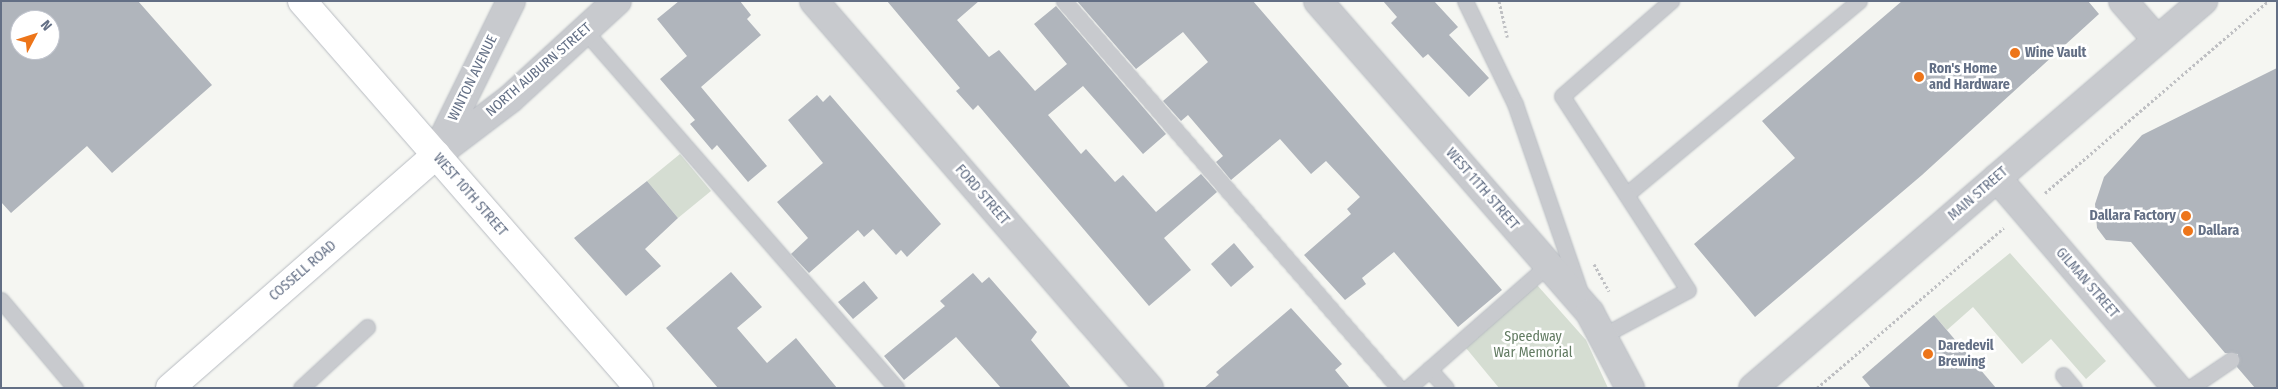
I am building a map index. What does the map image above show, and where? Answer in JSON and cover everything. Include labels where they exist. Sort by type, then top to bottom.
[{"type":"main road","name":"WEST 10TH STREET","points":[[302,1],[639,388]]},
{"type":"main road","name":"COSSELL ROAD","points":[[170,388],[436,155]]},
{"type":"street","name":"WINTON AVENUE","points":[[436,155],[511,1]]},
{"type":"street","name":"NORTH AUBURN STREET","points":[[436,155],[510,99],[617,1]]},
{"type":"street","name":"FORD STREET","points":[[814,1],[1149,388]]},
{"type":"street","name":"WEST 11TH STREET","points":[[1318,1],[1586,308],[1604,335],[1630,388]]},
{"type":"street","points":[[2123,1],[2156,40]]},
{"type":"street","name":"MAIN STREET","points":[[1753,388],[2203,1]]},
{"type":"street","name":"GILMAN STREET","points":[[1997,178],[2177,388]]},
{"type":"lane","points":[[1064,1],[1398,388]]},
{"type":"lane","points":[[1464,1],[1515,104],[1586,308]]},
{"type":"lane","points":[[1604,335],[1688,290],[1562,96],[1671,1]]},
{"type":"lane","points":[[1627,194],[1859,1]]},
{"type":"lane","points":[[584,30],[896,388]]},
{"type":"lane","points":[[1408,388],[1548,265]]},
{"type":"lane","points":[[1,300],[75,388]]},
{"type":"lane","points":[[301,388],[367,328]]},
{"type":"lane","points":[[2190,388],[2231,360]]},
{"type":"lane","points":[[1430,369],[1446,388]]},
{"type":"lane","points":[[2063,375],[2074,388]]},
{"type":"green space","points":[[680,154],[711,191],[678,218],[647,181]]},
{"type":"green space","points":[[2010,253],[2106,361],[2086,379],[2051,339],[2022,364],[1973,307],[1947,330],[1934,315]]},
{"type":"green space","name":"Speedway War Memorial","points":[[1537,285],[1586,340],[1608,388],[1499,388],[1466,348]]},
{"type":"building","points":[[1,1],[138,1],[212,85],[112,173],[87,146],[11,213],[1,202]]},
{"type":"building","points":[[679,1],[740,1],[751,15],[747,19],[761,35],[701,87],[767,166],[748,182],[717,145],[712,150],[690,124],[695,120],[660,79],[687,56],[657,19]]},
{"type":"building","points":[[887,1],[979,1],[957,20],[989,57],[999,50],[1035,91],[1067,64],[1034,24],[1056,6],[1166,134],[1143,154],[1083,86],[1048,115],[1081,154],[1086,149],[1115,182],[1123,175],[1156,212],[1201,174],[1217,192],[1164,238],[1191,270],[1149,306],[978,105],[973,110],[956,91],[960,88]]},
{"type":"building","points":[[1077,1],[1253,1],[1502,290],[1458,327],[1394,252],[1362,278],[1366,284],[1345,300],[1304,255],[1351,214],[1347,209],[1360,197],[1326,161],[1311,174],[1280,139],[1231,180],[1216,162],[1223,156],[1188,115],[1181,121],[1163,101],[1208,62],[1183,32],[1136,69]]},
{"type":"building","points":[[1383,1],[1434,1],[1458,27],[1449,35],[1489,78],[1469,97],[1428,54],[1423,58],[1391,23],[1397,17]]},
{"type":"building","points":[[1902,1],[2088,1],[2099,14],[1922,175],[1755,317],[1694,244],[1795,158],[1762,121]]},
{"type":"building","name":"Dallara","points":[[2277,68],[2277,388],[2255,388],[2237,367],[2238,354],[2225,353],[2131,242],[2106,240],[2097,228],[2095,204],[2104,177],[2142,135]]},
{"type":"building","points":[[817,95],[823,102],[830,95],[941,224],[907,257],[901,250],[896,255],[873,229],[864,237],[858,230],[809,273],[791,254],[808,238],[777,202],[823,163],[788,120]]},
{"type":"building","points":[[647,181],[678,218],[645,249],[661,266],[626,296],[574,238]]},
{"type":"building","points":[[1234,243],[1254,267],[1231,287],[1211,264]]},
{"type":"building","points":[[731,272],[762,307],[737,328],[767,363],[796,338],[837,388],[718,388],[666,328]]},
{"type":"building","points":[[973,273],[982,283],[989,277],[1037,332],[1031,340],[1071,388],[1001,388],[956,337],[904,380],[884,356],[945,306],[940,301]]},
{"type":"building","points":[[864,281],[878,298],[853,319],[838,302]]},
{"type":"building","points":[[1291,308],[1342,364],[1335,370],[1350,388],[1204,388],[1219,375],[1216,372]]},
{"type":"building","name":"Daredevil Brewing","points":[[1934,315],[1996,388],[1871,388],[1862,377]]},
{"type":"place","name":"Wine Vault","points":[[2015,53]]},
{"type":"place","name":"Ron's Home and Hardware","points":[[1919,77]]},
{"type":"place","name":"Dallara Factory","points":[[2186,216]]},
{"type":"place","name":"Dallara","points":[[2188,231]]},
{"type":"place","name":"Daredevil Brewing","points":[[1928,354]]}]
